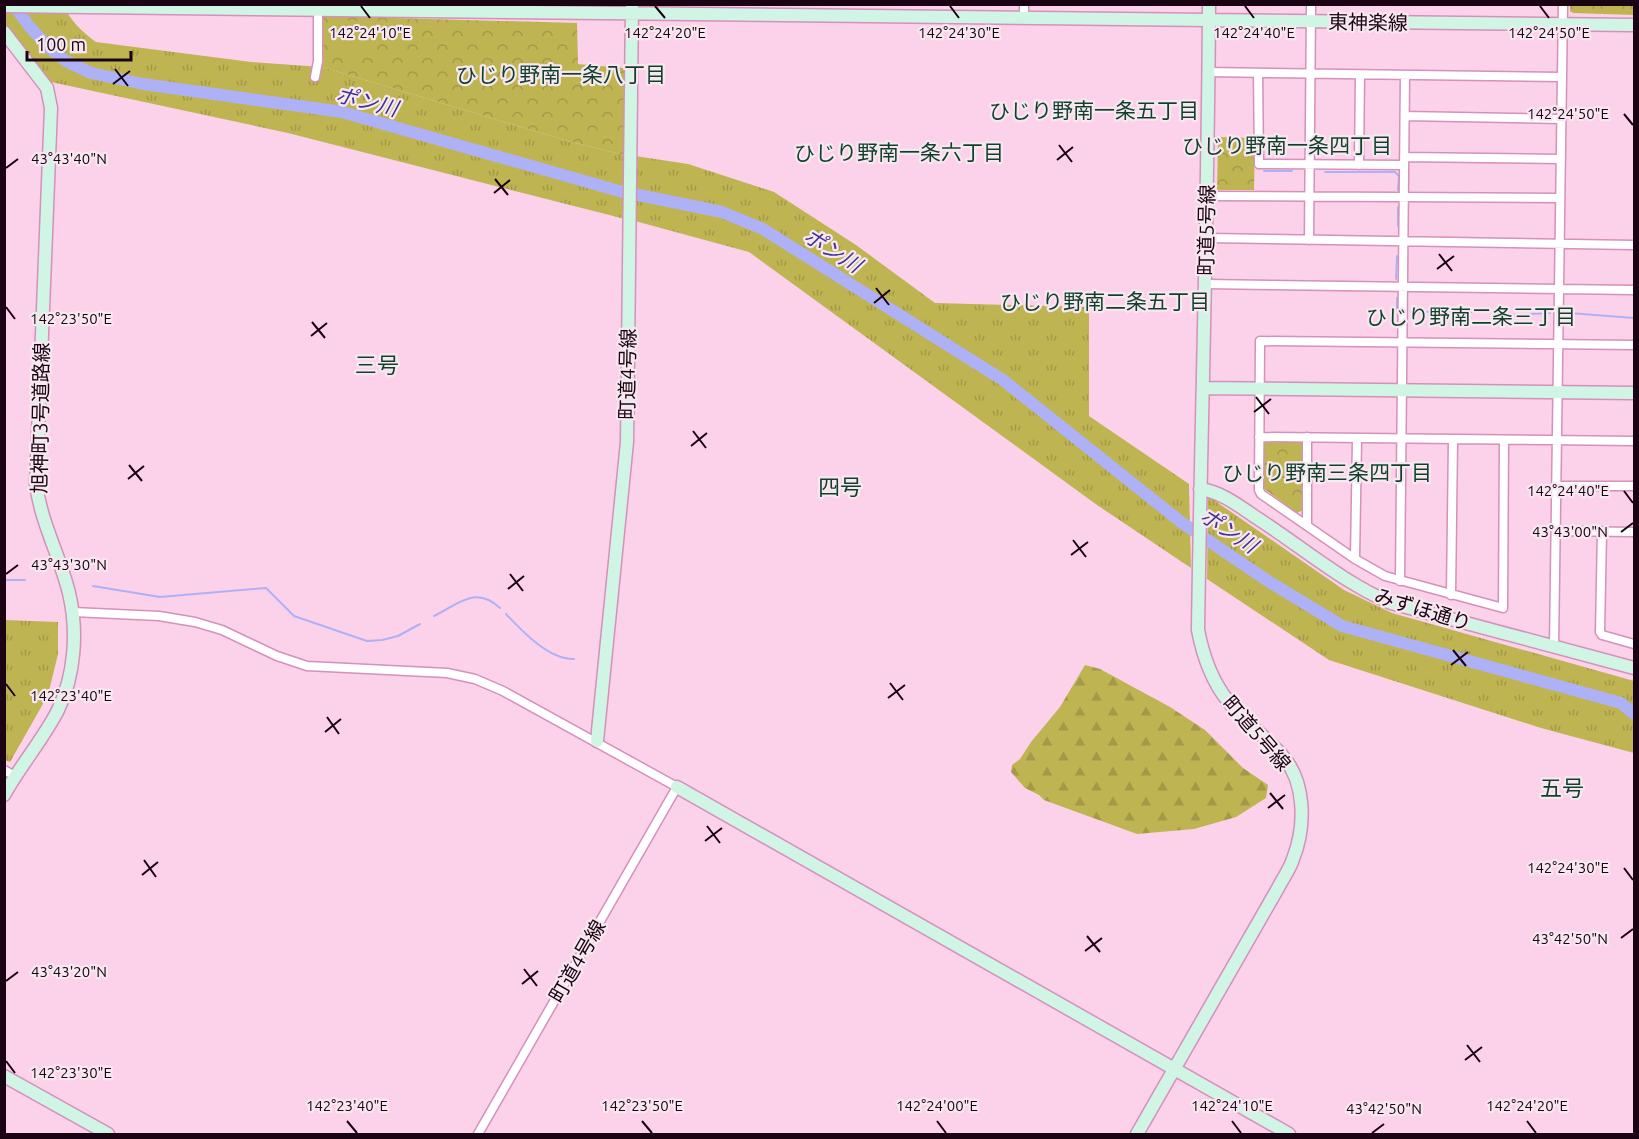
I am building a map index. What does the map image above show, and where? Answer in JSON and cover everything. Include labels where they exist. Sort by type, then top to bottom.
[{"type":"street","points":[[1024,4],[1024,19]]},
{"type":"street","name":"町道5号線","points":[[1137,1134],[1278,888],[1293,860],[1301,832],[1302,808],[1296,779],[1283,756],[1229,702],[1213,678],[1203,653],[1198,630],[1209,4]]},
{"type":"street","points":[[1309,240],[1311,4]]},
{"type":"street","points":[[1554,647],[1563,4]]},
{"type":"street","name":"東神楽線","points":[[4,6],[879,11],[1024,19],[1635,25]]},
{"type":"street","points":[[311,8],[318,61],[315,77]]},
{"type":"street","name":"町道4号線","points":[[597,741],[627,442],[632,9]]},
{"type":"street","name":"旭神町3号道路線","points":[[4,32],[47,88],[51,108],[36,484],[40,513],[69,592],[73,612],[74,644],[70,679],[57,711],[10,773],[4,795]]},
{"type":"street","points":[[1208,72],[1562,77]]},
{"type":"street","points":[[1258,73],[1259,164],[1359,165],[1404,161],[1561,159]]},
{"type":"street","points":[[1359,165],[1360,75]]},
{"type":"street","points":[[1400,582],[1405,75]]},
{"type":"street","points":[[1405,116],[1561,119]]},
{"type":"street","points":[[1206,196],[1560,198]]},
{"type":"street","points":[[1206,238],[1635,244]]},
{"type":"street","points":[[1205,284],[1635,290]]},
{"type":"street","points":[[1504,440],[1503,609],[1385,576],[1355,559],[1261,494],[1259,490],[1260,341],[1635,345]]},
{"type":"street","points":[[1204,388],[1635,393]]},
{"type":"street","points":[[1259,437],[1635,441]]},
{"type":"street","points":[[1307,437],[1307,524]]},
{"type":"street","points":[[1355,559],[1357,439]]},
{"type":"street","points":[[1450,595],[1454,440]]},
{"type":"street","points":[[1557,486],[1635,486]]},
{"type":"street","name":"みずほ通り","points":[[1200,495],[1217,493],[1368,593],[1391,603],[1635,668]]},
{"type":"street","points":[[1557,531],[1635,532]]},
{"type":"street","points":[[1602,531],[1600,632],[1602,635],[1635,644]]},
{"type":"street","points":[[73,612],[159,616],[195,622],[222,630],[277,656],[307,666],[426,672],[475,679],[503,691],[597,741],[1288,1134]]},
{"type":"street","name":"町道4号線","points":[[478,1134],[676,787]]},
{"type":"street","points":[[4,1076],[108,1134]]},
{"type":"green space","points":[[5,5],[63,5],[77,25],[96,42],[251,62],[322,67],[571,142],[625,155],[625,219],[288,133],[37,79],[5,37]]},
{"type":"green space","points":[[1570,5],[1634,5],[1634,15],[1573,13],[1570,11]]},
{"type":"green space","points":[[321,16],[577,23],[578,64],[624,68],[625,155],[571,142],[322,67]]},
{"type":"green space","points":[[331,20],[405,22],[407,31],[382,41],[362,58],[346,59],[336,52],[331,32]]},
{"type":"green space","points":[[1218,137],[1255,138],[1254,190],[1217,190]]},
{"type":"green space","points":[[635,156],[688,164],[774,192],[856,245],[935,303],[1089,307],[1089,416],[1189,484],[1191,568],[1097,505],[749,252],[635,221]]},
{"type":"green space","points":[[1267,441],[1304,442],[1303,510],[1297,513],[1263,488],[1262,446]]},
{"type":"green space","points":[[1208,496],[1344,590],[1392,613],[1634,681],[1634,753],[1541,728],[1329,660],[1207,579]]},
{"type":"green space","points":[[5,620],[58,622],[58,654],[48,695],[10,762],[4,760]]},
{"type":"green space","points":[[1085,665],[1100,669],[1170,707],[1205,730],[1243,768],[1268,785],[1266,798],[1236,817],[1194,829],[1137,834],[1044,800],[1025,788],[1011,772],[1012,765],[1020,759],[1060,707]]},
{"type":"waterway","name":"ポン川","points":[[13,4],[49,48],[66,61],[91,73],[143,84],[342,112],[619,191],[722,212],[763,229],[1003,380],[1181,522],[1268,581],[1342,626],[1621,703],[1634,714]]},
{"type":"waterway","points":[[1264,171],[1292,171]]},
{"type":"waterway","points":[[1325,172],[1395,172],[1399,176],[1398,190]]},
{"type":"waterway","points":[[1398,207],[1398,226]]},
{"type":"waterway","points":[[1396,279],[1397,256]]},
{"type":"waterway","points":[[1397,298],[1397,311]]},
{"type":"waterway","points":[[1411,312],[1496,312],[1510,315],[1550,313]]},
{"type":"waterway","points":[[1569,313],[1634,318]]},
{"type":"waterway","points":[[4,580],[25,580]]},
{"type":"waterway","points":[[93,586],[160,597],[266,588],[294,616],[367,641],[398,636],[420,624]]},
{"type":"waterway","points":[[434,616],[459,602],[475,597],[491,601],[500,608]]},
{"type":"waterway","points":[[506,614],[546,650],[555,655],[574,659]]},
{"type":"district","name":"ひじり野南一条八丁目","points":[[561,74]]},
{"type":"district","name":"ひじり野南一条五丁目","points":[[1094,110]]},
{"type":"district","name":"ひじり野南一条四丁目","points":[[1287,145]]},
{"type":"district","name":"ひじり野南一条六丁目","points":[[899,152]]},
{"type":"district","name":"ひじり野南二条五丁目","points":[[1105,301]]},
{"type":"district","name":"ひじり野南二条三丁目","points":[[1471,316]]},
{"type":"district","name":"三号","points":[[377,364]]},
{"type":"district","name":"ひじり野南三条四丁目","points":[[1327,472]]},
{"type":"district","name":"四号","points":[[840,486]]},
{"type":"district","name":"五号","points":[[1562,787]]}]
